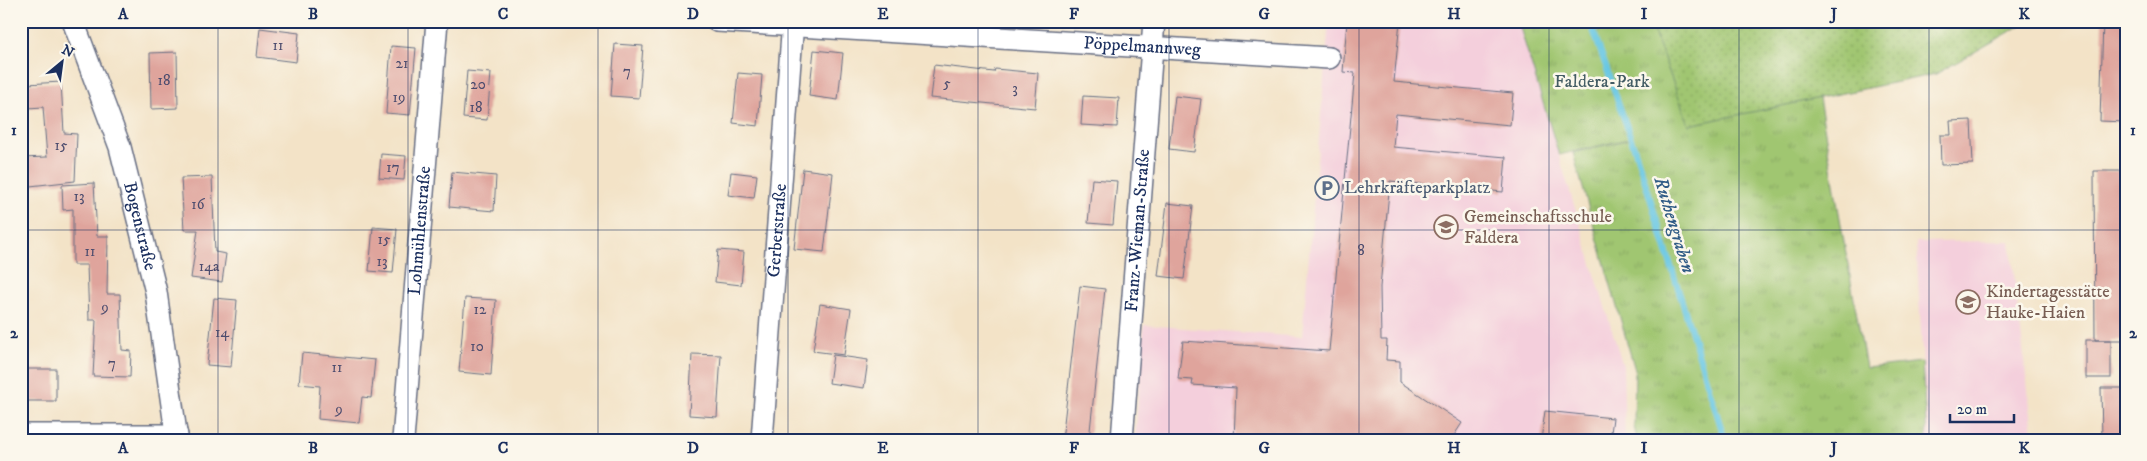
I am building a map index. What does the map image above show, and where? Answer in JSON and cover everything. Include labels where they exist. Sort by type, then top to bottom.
[{"type":"street","name":"Bogenstraße","points":[[73,21],[120,147],[156,292],[177,437]]},
{"type":"street","name":"Lohmühlenstraße","points":[[403,440],[437,21]]},
{"type":"street","name":"Pöppelmannweg","points":[[717,21],[793,23],[1329,58]]},
{"type":"street","name":"Franz-Wieman-Straße","points":[[1122,440],[1154,21]]},
{"type":"street","name":"Gerberstraße","points":[[762,440],[793,23]]},
{"type":"street","points":[[21,436],[177,437]]},
{"type":"shaded area","name":"Gemeinschaftsschule Faldera","points":[[1329,21],[1518,21],[1623,366],[1625,440],[1135,440],[1144,325],[1302,337]]},
{"type":"shaded area","name":"Kindertagesstätte Hauke-Haien","points":[[2010,241],[2034,440],[1927,440],[1916,242]]},
{"type":"green space","name":"Faldera-Park","points":[[1518,21],[1650,21],[1690,124],[1819,98],[1866,368],[1922,362],[1927,440],[1637,440],[1634,426],[1635,370],[1573,153],[1633,138],[1559,155]]},
{"type":"green space","points":[[1650,21],[2021,21],[2020,26],[1936,74],[1689,125]]},
{"type":"building","points":[[1347,21],[1400,21],[1394,82],[1513,93],[1510,125],[1396,114],[1393,147],[1506,157],[1503,192],[1390,181],[1380,287],[1381,340],[1387,340],[1386,360],[1400,361],[1400,382],[1462,423],[1451,440],[1234,440],[1236,388],[1192,385],[1193,380],[1178,379],[1183,341],[1329,351],[1355,73],[1343,72]]},
{"type":"building","points":[[2103,21],[2126,21],[2126,122],[2100,121]]},
{"type":"building","points":[[260,28],[299,33],[296,62],[257,57]]},
{"type":"building","points":[[615,44],[643,46],[639,98],[611,96]]},
{"type":"building","points":[[391,46],[416,48],[410,115],[386,113]]},
{"type":"building","points":[[814,50],[843,53],[838,100],[809,96]]},
{"type":"building","points":[[177,52],[178,108],[151,109],[150,53]]},
{"type":"building","points":[[934,65],[994,72],[995,69],[1038,73],[1035,108],[930,98]]},
{"type":"building","points":[[467,71],[491,73],[487,120],[463,118]]},
{"type":"building","points":[[738,73],[762,75],[758,126],[733,123]]},
{"type":"building","points":[[61,82],[64,133],[77,134],[75,181],[21,187],[21,158],[47,157],[43,107],[28,108],[27,84]]},
{"type":"building","points":[[1083,96],[1119,98],[1117,127],[1081,125]]},
{"type":"building","points":[[1175,96],[1201,99],[1194,152],[1169,149]]},
{"type":"building","points":[[1971,120],[1973,164],[1941,165],[1940,135],[1951,135],[1950,121]]},
{"type":"building","points":[[381,154],[406,156],[404,180],[379,178]]},
{"type":"building","points":[[803,169],[833,173],[824,252],[794,249]]},
{"type":"building","points":[[2094,171],[2124,171],[2126,340],[2095,340]]},
{"type":"building","points":[[452,172],[496,176],[494,211],[449,207]]},
{"type":"building","points":[[731,172],[757,175],[754,198],[728,195]]},
{"type":"building","points":[[212,177],[215,252],[226,254],[222,282],[191,278],[198,230],[184,230],[181,178]]},
{"type":"building","points":[[1092,179],[1117,181],[1113,225],[1088,223]]},
{"type":"building","points":[[94,183],[97,236],[108,236],[107,294],[120,294],[122,350],[131,351],[130,377],[93,376],[96,320],[89,320],[87,265],[73,265],[73,209],[63,210],[62,185]]},
{"type":"building","points":[[1167,203],[1193,206],[1184,279],[1158,276]]},
{"type":"building","points":[[373,227],[397,229],[393,273],[369,271]]},
{"type":"building","points":[[718,250],[744,252],[741,285],[715,282]]},
{"type":"building","points":[[1080,286],[1105,289],[1089,440],[1062,440]]},
{"type":"building","points":[[214,298],[237,300],[231,367],[207,365]]},
{"type":"building","points":[[465,298],[496,300],[491,375],[459,372]]},
{"type":"building","points":[[820,304],[851,309],[844,355],[813,351]]},
{"type":"building","points":[[2086,340],[2111,340],[2111,378],[2086,378]]},
{"type":"building","points":[[302,353],[375,360],[371,398],[362,397],[359,423],[318,419],[320,386],[299,384]]},
{"type":"building","points":[[692,354],[721,355],[717,417],[689,415]]},
{"type":"building","points":[[833,355],[868,360],[864,388],[829,383]]},
{"type":"building","points":[[24,369],[56,369],[56,401],[24,401]]},
{"type":"building","points":[[2101,388],[2126,388],[2126,440],[2102,440]]},
{"type":"building","points":[[1545,411],[1613,418],[1610,440],[1541,440]]},
{"type":"waterway","name":"Ruthengraben","points":[[1590,21],[1637,156],[1725,440]]},
{"type":"place","name":"Lehrkräfteparkplatz","points":[[1327,188]]},
{"type":"place","name":"Gemeinschaftsschule Faldera","points":[[1446,227]]},
{"type":"place","name":"Kindertagesstätte Hauke-Haien","points":[[1968,302]]}]
